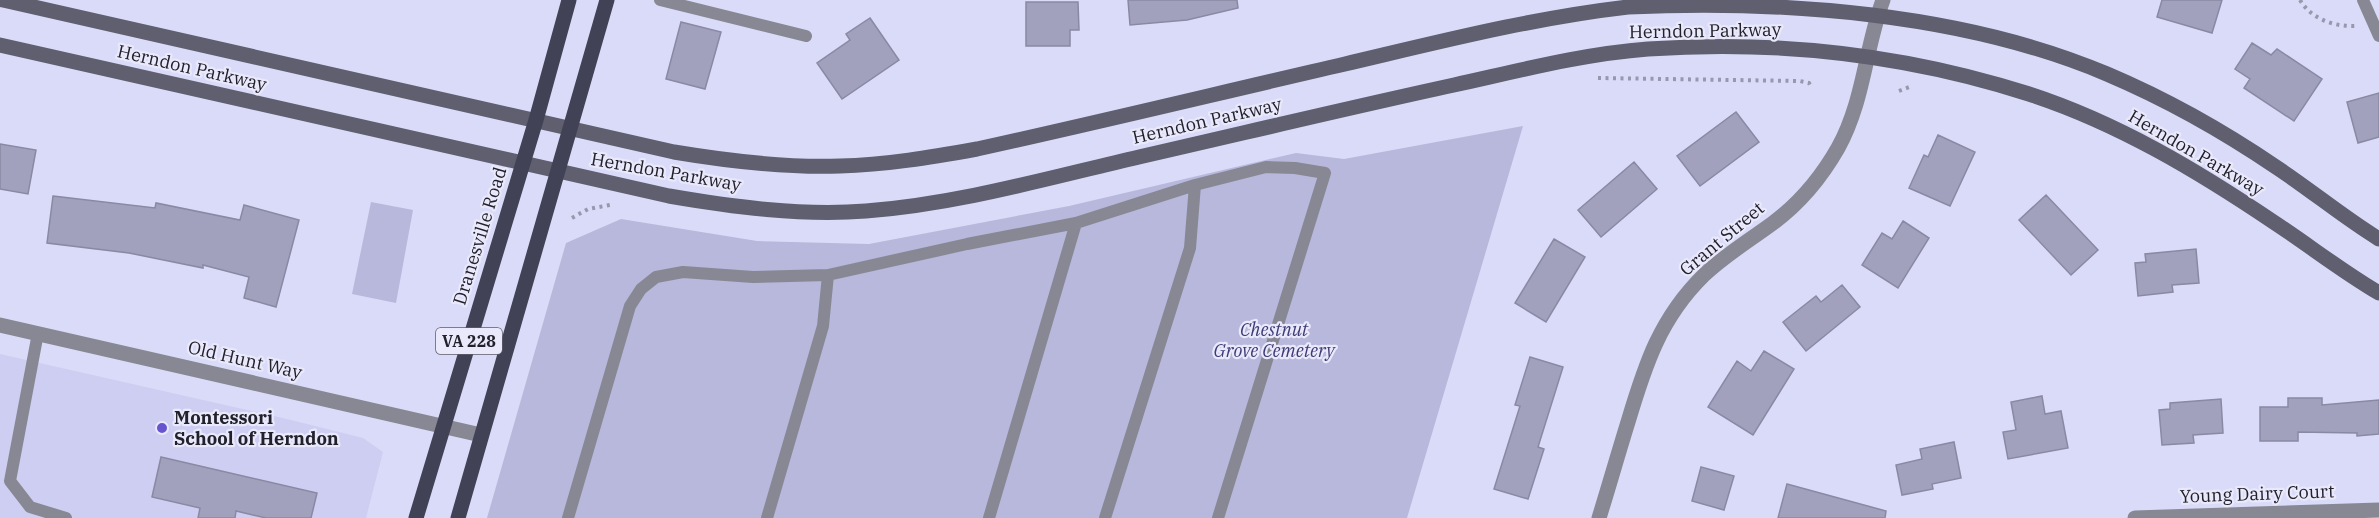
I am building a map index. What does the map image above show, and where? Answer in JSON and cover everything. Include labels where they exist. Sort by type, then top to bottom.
[{"type":"main road","name":"Herndon Parkway","points":[[3,0],[674,152],[720,160],[829,166],[889,163],[988,146],[1434,42],[1579,14],[1626,7],[1722,0],[1881,6],[2006,39],[2110,75],[2200,120],[2236,141],[2379,239]]},
{"type":"main road","name":"Dranesville Road","points":[[416,518],[536,120],[569,0]]},
{"type":"main road","points":[[558,172],[607,0]]},
{"type":"main road","name":"Herndon Parkway","points":[[0,45],[669,196],[715,204],[861,211],[951,200],[1400,97],[1600,55],[1645,50],[1728,46],[1870,55],[1937,68],[2030,94],[2118,130],[2201,175],[2379,293]]},
{"type":"main road","name":"VA 228","points":[[458,518],[558,172]]},
{"type":"street","name":"Grant Street","points":[[1599,518],[1646,364],[1659,333],[1680,302],[1705,274],[1774,222],[1804,195],[1825,169],[1839,146],[1857,104],[1881,6]]},
{"type":"street","name":"Old Hunt Way","points":[[0,325],[443,424],[481,435]]},
{"type":"street","name":"Young Dairy Court","points":[[2135,518],[2379,510]]},
{"type":"lane","points":[[660,0],[806,36]]},
{"type":"lane","points":[[2363,0],[2379,36]]},
{"type":"lane","points":[[568,518],[630,306],[641,289],[656,277],[683,272],[753,277],[828,275],[1076,223],[1195,185],[1266,167],[1295,168],[1325,173],[1218,518]]},
{"type":"lane","points":[[1105,518],[1190,248],[1195,185]]},
{"type":"lane","points":[[989,518],[1076,223]]},
{"type":"lane","points":[[767,518],[823,326],[828,275]]},
{"type":"lane","points":[[38,333],[10,481],[30,507],[66,518]]},
{"type":"path","points":[[2300,0],[2313,14],[2329,22],[2347,26],[2371,22]]},
{"type":"path","points":[[1899,91],[1916,84]]},
{"type":"shaded area","name":"Montessori School of Herndon","points":[[0,354],[363,438],[383,452],[366,518],[0,518]]},
{"type":"green space","name":"Chestnut Grove Cemetery","points":[[1523,126],[1407,518],[487,518],[566,243],[621,219],[757,241],[869,244],[1069,206],[1296,153],[1344,159]]},
{"type":"green space","points":[[371,202],[413,210],[396,303],[352,294]]},
{"type":"building","points":[[1128,0],[1237,0],[1238,8],[1187,20],[1130,25]]},
{"type":"building","points":[[2162,0],[2222,0],[2212,33],[2157,17]]},
{"type":"building","points":[[1026,2],[1078,2],[1079,30],[1070,30],[1070,46],[1026,46]]},
{"type":"building","points":[[870,18],[899,60],[842,99],[817,63],[850,40],[846,34]]},
{"type":"building","points":[[681,22],[721,32],[705,89],[666,79]]},
{"type":"building","points":[[2252,43],[2271,55],[2277,49],[2322,79],[2294,121],[2244,88],[2250,79],[2235,69]]},
{"type":"building","points":[[2379,93],[2379,137],[2358,143],[2347,102]]},
{"type":"building","points":[[1736,112],[1759,142],[1700,186],[1677,156]]},
{"type":"building","points":[[1938,135],[1975,152],[1950,206],[1909,188],[1924,155],[1928,157]]},
{"type":"building","points":[[0,144],[36,150],[28,194],[0,189]]},
{"type":"building","points":[[1634,162],[1657,189],[1601,237],[1578,210]]},
{"type":"building","points":[[2046,195],[2098,250],[2071,275],[2019,220]]},
{"type":"building","points":[[53,196],[155,208],[156,203],[240,220],[244,205],[299,220],[276,307],[244,298],[249,277],[203,265],[203,268],[129,253],[47,243]]},
{"type":"building","points":[[1903,221],[1929,238],[1898,288],[1862,265],[1882,233],[1892,239]]},
{"type":"building","points":[[1554,239],[1585,257],[1546,322],[1515,303]]},
{"type":"building","points":[[2196,249],[2199,283],[2172,285],[2173,292],[2138,296],[2135,263],[2146,262],[2145,254]]},
{"type":"building","points":[[1842,285],[1860,307],[1806,351],[1783,322],[1816,296],[1821,302]]},
{"type":"building","points":[[1764,351],[1794,369],[1753,435],[1708,407],[1737,361],[1751,371]]},
{"type":"building","points":[[1530,357],[1563,367],[1538,447],[1544,449],[1528,499],[1494,489],[1520,406],[1515,405]]},
{"type":"building","points":[[2042,396],[2045,414],[2061,411],[2068,448],[2008,459],[2003,432],[2016,430],[2011,402]]},
{"type":"building","points":[[2288,398],[2322,398],[2322,405],[2379,400],[2379,434],[2357,436],[2357,433],[2298,432],[2298,441],[2260,441],[2260,407],[2288,407]]},
{"type":"building","points":[[2221,399],[2223,433],[2193,435],[2194,443],[2162,445],[2159,410],[2170,409],[2170,403]]},
{"type":"building","points":[[1954,442],[1961,478],[1932,484],[1933,489],[1902,495],[1896,465],[1922,459],[1920,449]]},
{"type":"building","points":[[161,457],[317,493],[311,518],[266,518],[236,511],[235,518],[198,518],[200,508],[152,497]]},
{"type":"building","points":[[1701,467],[1734,476],[1724,510],[1692,501]]},
{"type":"building","points":[[1787,484],[1886,511],[1885,518],[1778,518]]},
{"type":"place","name":"Montessori School of Herndon","points":[[162,428]]}]
